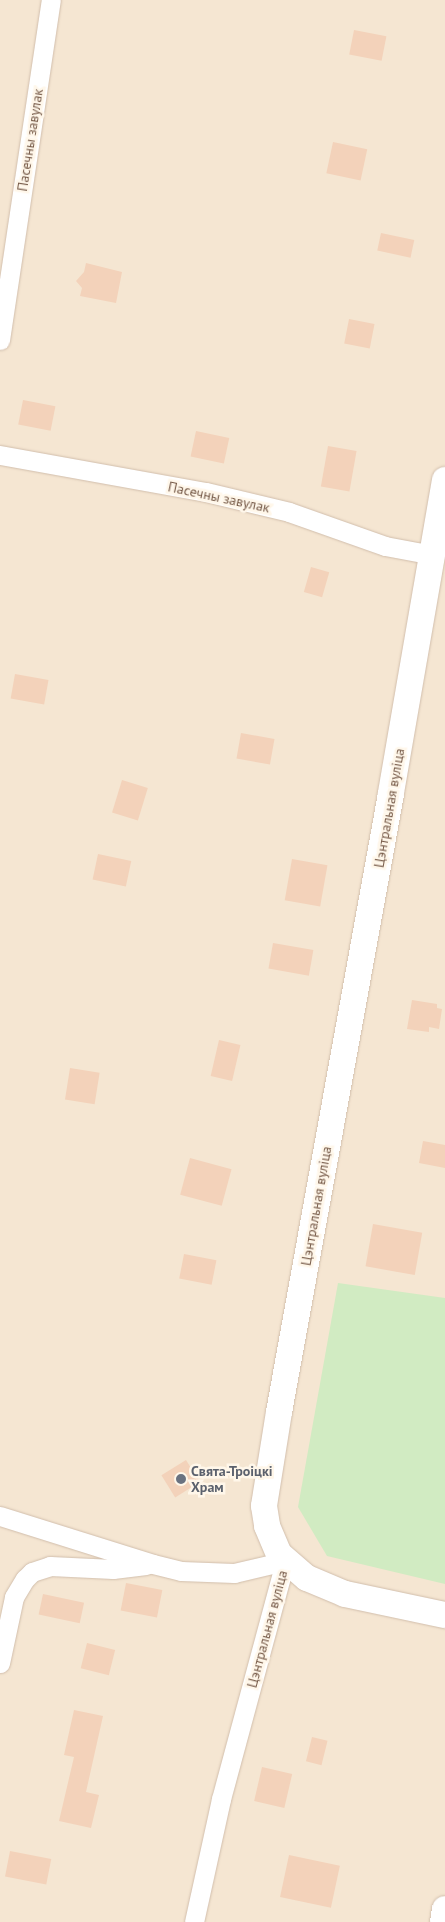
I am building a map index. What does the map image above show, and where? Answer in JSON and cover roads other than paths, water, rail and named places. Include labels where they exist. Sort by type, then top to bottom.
[{"type":"main road","name":"Цэнтральная вуліца","points":[[285,1560],[274,1544],[267,1526],[265,1495],[445,480]]},
{"type":"main road","points":[[285,1560],[308,1578],[334,1590],[445,1616]]},
{"type":"main road","points":[[443,1922],[445,1909]]},
{"type":"street","name":"Пасечны завулак","points":[[0,340],[51,0]]},
{"type":"street","name":"Пасечны завулак","points":[[0,455],[206,492],[289,512],[385,546],[433,555]]},
{"type":"street","points":[[0,1516],[181,1571],[218,1574],[253,1570],[285,1560]]},
{"type":"street","name":"Цэнтральная вуліца","points":[[194,1922],[221,1799],[285,1560]]},
{"type":"street","points":[[0,1663],[14,1597],[32,1572],[50,1566],[113,1569],[153,1564]]},
{"type":"place","name":"Свята-Троіцкі Храм","points":[[181,1479]]}]
